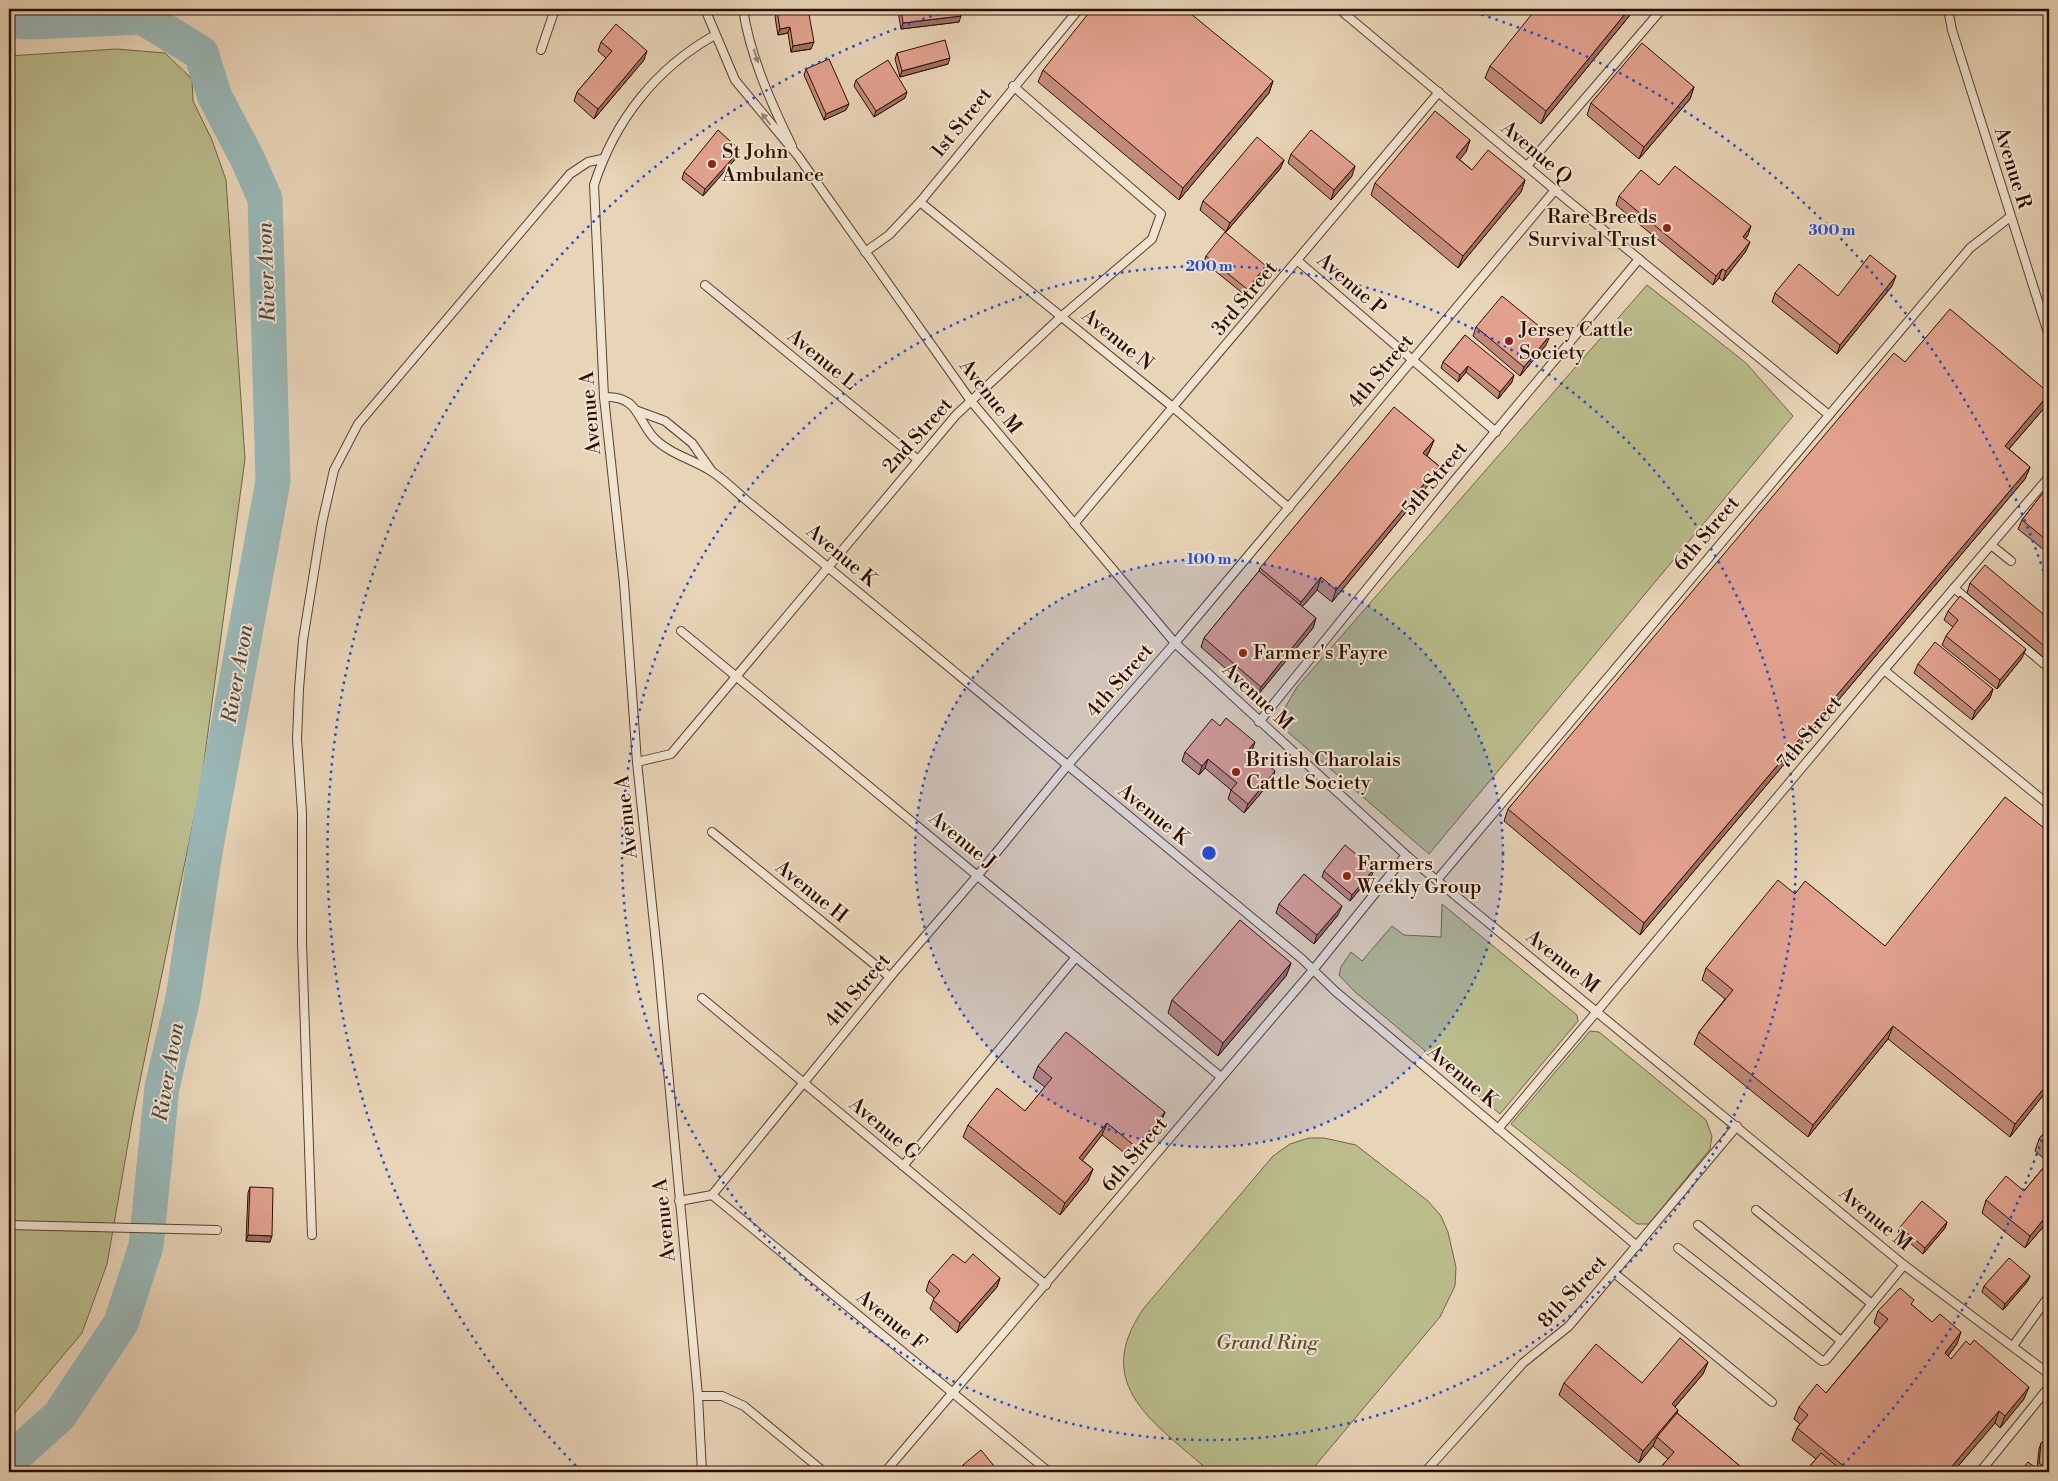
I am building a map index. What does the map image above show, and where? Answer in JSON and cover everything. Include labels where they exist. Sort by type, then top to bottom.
[{"type":"lane","points":[[541,50],[555,9]]},
{"type":"lane","points":[[705,9],[735,80],[798,156]]},
{"type":"lane","points":[[743,9],[746,24],[773,106],[798,156]]},
{"type":"lane","name":"1st Street","points":[[865,252],[889,235],[920,202],[1079,9]]},
{"type":"lane","name":"Avenue Q","points":[[1339,9],[1554,190],[1829,415]]},
{"type":"lane","points":[[1527,166],[1662,9]]},
{"type":"lane","name":"Avenue R","points":[[1947,10],[2010,217],[2049,336]]},
{"type":"lane","name":"Avenue A","points":[[702,1472],[698,1396],[658,962],[637,762],[624,583],[604,397],[594,185],[602,159],[617,128],[664,70],[690,49],[715,35]]},
{"type":"lane","name":"2nd Street","points":[[637,762],[671,754],[917,459],[970,401],[1062,316],[1152,239],[1161,214],[1014,86]]},
{"type":"lane","name":"3rd Street","points":[[1074,524],[1174,408],[1439,92]]},
{"type":"lane","name":"Avenue M","points":[[798,156],[970,401],[1175,643],[1406,855],[1904,1265],[2049,1374]]},
{"type":"lane","points":[[312,1235],[302,943],[302,813],[297,739],[304,640],[322,523],[334,470],[358,424],[570,174],[588,162],[602,159]]},
{"type":"lane","name":"4th Street","points":[[712,1195],[890,977],[1289,508],[1554,190]]},
{"type":"lane","name":"Avenue N","points":[[920,202],[1174,408],[1289,508]]},
{"type":"lane","name":"6th Street","points":[[1437,880],[1970,248],[2010,217]]},
{"type":"lane","name":"5th Street","points":[[1259,722],[1639,259]]},
{"type":"lane","name":"Avenue P","points":[[1298,261],[1496,432]]},
{"type":"lane","name":"Avenue L","points":[[705,285],[917,459]]},
{"type":"lane","name":"Avenue K","points":[[604,397],[616,397],[638,411],[665,421],[692,443],[712,471],[1313,970],[1638,1246]]},
{"type":"lane","name":"Avenue K","points":[[638,411],[653,436],[679,457],[712,471]]},
{"type":"lane","name":"7th Street","points":[[1498,1128],[1884,670],[2049,478]]},
{"type":"lane","points":[[1991,545],[2011,560]]},
{"type":"lane","points":[[1954,588],[2049,668]]},
{"type":"lane","name":"Avenue J","points":[[681,631],[1221,1077]]},
{"type":"lane","points":[[1884,670],[2049,805]]},
{"type":"lane","name":"Avenue H","points":[[712,832],[890,977]]},
{"type":"lane","name":"6th Street","points":[[885,1472],[954,1394],[1313,970],[1406,855]]},
{"type":"lane","points":[[904,1166],[1076,957]]},
{"type":"lane","name":"Avenue G","points":[[702,998],[1046,1285]]},
{"type":"lane","name":"8th Street","points":[[1425,1472],[1501,1386],[1524,1363],[1569,1326],[1638,1246],[1736,1126]]},
{"type":"lane","points":[[679,1201],[712,1195]]},
{"type":"lane","name":"Avenue F","points":[[712,1195],[1049,1472]]},
{"type":"lane","points":[[1756,1210],[1872,1304]]},
{"type":"lane","points":[[9,1225],[167,1227],[217,1230]]},
{"type":"lane","points":[[1698,1225],[1841,1341]]},
{"type":"lane","points":[[1678,1248],[1819,1360],[1826,1360],[1904,1265]]},
{"type":"lane","points":[[1614,1273],[1772,1402]]},
{"type":"lane","points":[[2013,1346],[2049,1296]]},
{"type":"lane","points":[[1980,1472],[2049,1387]]},
{"type":"lane","points":[[698,1396],[722,1396],[744,1406],[824,1472]]},
{"type":"green space","points":[[116,49],[165,53],[192,79],[193,101],[212,140],[226,180],[245,459],[201,784],[133,1115],[107,1264],[82,1333],[9,1420],[9,56]]},
{"type":"green space","points":[[1647,285],[1746,363],[1793,416],[1429,854],[1282,727],[1283,711],[1297,687]]},
{"type":"green space","points":[[1442,904],[1577,1015],[1578,1021],[1500,1114],[1354,991],[1339,975],[1341,967],[1351,952],[1362,961],[1392,926],[1404,935],[1441,937]]},
{"type":"green space","points":[[1590,1031],[1599,1032],[1706,1120],[1712,1136],[1710,1149],[1649,1224],[1637,1224],[1511,1124]]},
{"type":"green space","name":"Grand Ring","points":[[1309,1138],[1324,1138],[1356,1145],[1428,1201],[1441,1216],[1448,1232],[1456,1267],[1455,1286],[1440,1317],[1310,1472],[1210,1472],[1151,1420],[1136,1401],[1127,1382],[1124,1360],[1129,1335],[1144,1308],[1273,1156],[1290,1144]]},
{"type":"building","points":[[808,9],[814,42],[793,46],[790,27],[780,29],[777,11]]},
{"type":"building","points":[[901,9],[960,9],[961,16],[903,23]]},
{"type":"building","points":[[1092,9],[1185,9],[1273,81],[1183,188],[1043,70]]},
{"type":"building","points":[[1536,9],[1629,9],[1546,111],[1490,66]]},
{"type":"building","points":[[616,24],[647,51],[598,109],[577,92],[612,51],[601,42]]},
{"type":"building","points":[[945,40],[950,58],[902,71],[897,53]]},
{"type":"building","points":[[1642,43],[1694,87],[1644,147],[1591,103]]},
{"type":"building","points":[[829,59],[849,104],[826,114],[806,69]]},
{"type":"building","points":[[888,60],[907,92],[876,111],[856,80]]},
{"type":"building","points":[[1435,111],[1470,140],[1456,157],[1472,170],[1488,150],[1525,180],[1463,256],[1375,183]]},
{"type":"building","name":"St John Ambulance","points":[[718,130],[740,150],[705,189],[684,172]]},
{"type":"building","points":[[1311,130],[1355,166],[1334,190],[1291,154]]},
{"type":"building","points":[[1257,137],[1284,160],[1230,223],[1203,201]]},
{"type":"building","points":[[1675,166],[1751,226],[1743,237],[1750,242],[1726,271],[1722,269],[1716,276],[1619,196],[1641,170],[1659,185]]},
{"type":"building","points":[[1225,232],[1266,266],[1247,289],[1206,256]]},
{"type":"building","points":[[1870,255],[1896,276],[1840,345],[1775,293],[1799,264],[1838,296]]},
{"type":"building","name":"Jersey Cattle Society","points":[[1502,296],[1550,335],[1524,367],[1476,327]]},
{"type":"building","points":[[1950,309],[2049,393],[2005,446],[2030,467],[1644,923],[1508,809],[1894,353],[1905,362]]},
{"type":"building","points":[[1465,335],[1514,375],[1500,392],[1468,366],[1460,375],[1443,362]]},
{"type":"building","points":[[1394,407],[1434,440],[1423,453],[1439,466],[1336,590],[1321,577],[1301,602],[1260,568]]},
{"type":"building","points":[[2049,485],[2049,542],[2022,520]]},
{"type":"building","points":[[1985,565],[2049,619],[2049,650],[1970,583]]},
{"type":"building","points":[[1259,571],[1316,618],[1261,687],[1204,638]]},
{"type":"building","points":[[1960,596],[2026,649],[2000,680],[1946,636],[1958,620],[1948,611]]},
{"type":"building","points":[[1935,642],[1993,689],[1975,711],[1918,664]]},
{"type":"building","name":"British Charolais Cattle Society","points":[[1226,718],[1255,742],[1249,749],[1275,771],[1248,804],[1231,790],[1237,783],[1208,759],[1202,766],[1185,752],[1212,719],[1220,726]]},
{"type":"building","points":[[2005,797],[2049,832],[2049,1082],[2015,1124],[1893,1026],[1813,1125],[1699,1032],[1733,990],[1706,968],[1778,880],[1795,894],[1805,881],[1885,946]]},
{"type":"building","name":"Farmers Weekly Group","points":[[1345,845],[1374,869],[1352,895],[1324,871]]},
{"type":"building","points":[[1304,874],[1342,906],[1317,935],[1279,904]]},
{"type":"building","points":[[1240,920],[1291,963],[1223,1043],[1172,1000]]},
{"type":"building","points":[[1066,1032],[1165,1112],[1136,1147],[1107,1123],[1079,1158],[1093,1169],[1065,1203],[968,1125],[997,1088],[1025,1111],[1052,1078],[1038,1066]]},
{"type":"building","points":[[2049,1127],[2049,1148],[2039,1139]]},
{"type":"building","points":[[2049,1161],[2049,1215],[2030,1236],[1986,1200],[2006,1176],[2024,1191]]},
{"type":"building","points":[[250,1187],[273,1188],[272,1236],[248,1235]]},
{"type":"building","points":[[1922,1201],[1947,1222],[1925,1248],[1900,1227]]},
{"type":"building","points":[[953,1254],[965,1263],[973,1254],[1000,1278],[960,1323],[933,1300],[940,1291],[929,1281]]},
{"type":"building","points":[[2009,1258],[2030,1276],[2005,1304],[1984,1286]]},
{"type":"building","points":[[1900,1288],[1914,1300],[1911,1304],[1932,1322],[1940,1314],[1961,1332],[1945,1353],[1951,1359],[1966,1341],[1970,1345],[1974,1340],[2029,1387],[2005,1416],[1999,1411],[1947,1472],[1851,1472],[1797,1428],[1808,1415],[1799,1407],[1817,1384],[1826,1393],[1888,1319],[1878,1311]]},
{"type":"building","points":[[1680,1338],[1708,1362],[1672,1404],[1678,1410],[1643,1451],[1564,1383],[1596,1344],[1642,1383]]},
{"type":"building","points":[[1677,1413],[1747,1472],[1667,1472],[1661,1467],[1674,1452],[1657,1437]]},
{"type":"building","points":[[2049,1439],[2049,1470],[2039,1463],[2041,1443]]},
{"type":"building","points":[[981,1450],[999,1472],[968,1472],[963,1465]]},
{"type":"building","points":[[1821,1453],[1844,1472],[1805,1472]]},
{"type":"building","points":[[2028,1462],[2041,1472],[2020,1472]]},
{"type":"waterway","name":"River Avon","points":[[9,20],[31,22],[142,17],[201,53],[215,97],[248,160],[265,199],[273,481],[205,852],[183,998],[162,1087],[146,1246],[121,1323],[60,1415],[9,1461]]},
{"type":"place","name":"St John Ambulance","points":[[712,164]]},
{"type":"place","name":"Rare Breeds Survival Trust","points":[[1667,228]]},
{"type":"place","name":"Jersey Cattle Society","points":[[1509,341]]},
{"type":"place","name":"Farmer's Fayre","points":[[1243,653]]},
{"type":"place","name":"British Charolais Cattle Society","points":[[1236,772]]},
{"type":"place","name":"Farmers Weekly Group","points":[[1347,876]]}]
